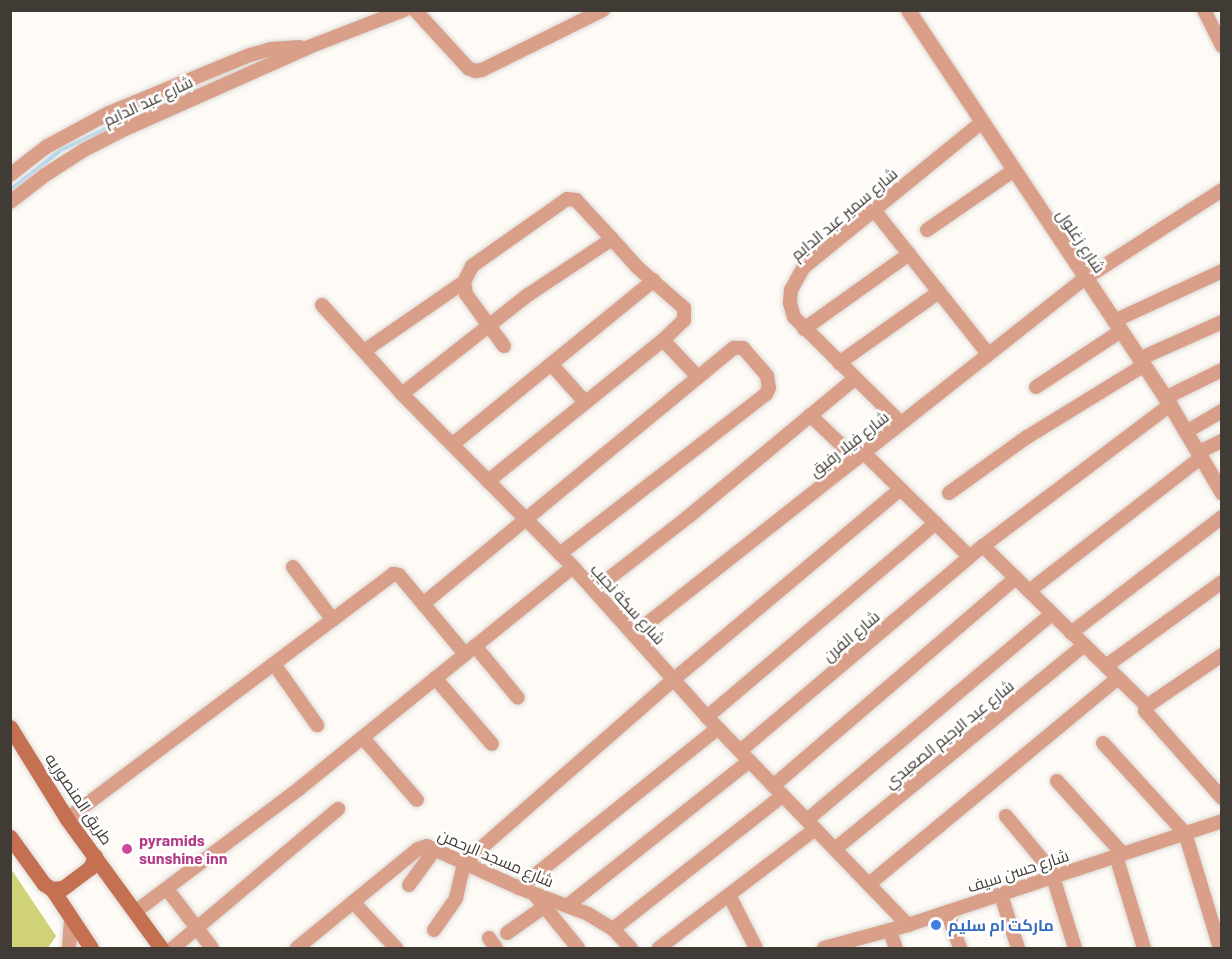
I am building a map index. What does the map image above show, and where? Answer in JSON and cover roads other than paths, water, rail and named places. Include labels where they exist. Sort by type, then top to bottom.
[{"type":"main road","name":"طريق المنصوريه","points":[[10,727],[67,819],[161,948]]},
{"type":"main road","points":[[10,837],[44,884],[52,889],[91,948]]},
{"type":"main road","points":[[52,889],[63,888],[90,868],[95,856]]},
{"type":"street","name":"شارع عبد الدايم","points":[[10,202],[57,167],[125,129],[309,47],[404,10]]},
{"type":"street","points":[[415,10],[468,68],[475,71],[482,70],[603,10]]},
{"type":"street","name":"شارع زغلول","points":[[908,10],[1084,279],[1168,402],[1221,494]]},
{"type":"street","points":[[1208,12],[1221,46]]},
{"type":"street","name":"شارع عبد الدايم","points":[[10,175],[46,147],[109,113],[250,55],[282,48],[309,47]]},
{"type":"street","name":"شارع سمير عبد الدايم","points":[[901,423],[794,318],[790,303],[795,278],[803,268],[981,123]]},
{"type":"street","points":[[46,147],[57,167]]},
{"type":"street","points":[[927,230],[1013,171]]},
{"type":"street","name":"شارع فيلا رفيق","points":[[634,634],[1084,279],[1221,190]]},
{"type":"street","points":[[364,351],[464,282],[472,266],[567,199],[576,200],[637,267],[686,311],[684,320],[663,340],[488,481]]},
{"type":"street","points":[[874,210],[988,354]]},
{"type":"street","points":[[402,394],[488,325],[612,239]]},
{"type":"street","points":[[804,329],[909,254]]},
{"type":"street","points":[[1036,387],[1117,326],[1221,271]]},
{"type":"street","points":[[453,444],[654,280]]},
{"type":"street","points":[[464,282],[466,294],[504,346]]},
{"type":"street","points":[[839,363],[939,292]]},
{"type":"street","name":"شارع سكة نجيب","points":[[322,305],[402,394],[573,567],[707,717],[908,925]]},
{"type":"street","points":[[949,494],[1027,437],[1141,362],[1221,322]]},
{"type":"street","points":[[663,340],[698,377]]},
{"type":"street","points":[[423,604],[734,348],[743,348],[767,376],[769,388],[766,394],[560,554]]},
{"type":"street","points":[[551,364],[585,402]]},
{"type":"street","name":"شارع الفرن","points":[[567,906],[745,756],[983,546],[1168,402],[1221,370]]},
{"type":"street","points":[[594,590],[688,517],[854,379]]},
{"type":"street","points":[[1186,432],[1221,411]]},
{"type":"street","points":[[810,415],[901,489],[970,557]]},
{"type":"street","points":[[1029,591],[1200,455],[1221,441]]},
{"type":"street","points":[[434,930],[456,898],[464,863],[673,680],[901,489]]},
{"type":"street","points":[[1071,633],[1221,517]]},
{"type":"street","points":[[707,717],[936,523]]},
{"type":"street","points":[[983,546],[1147,706]]},
{"type":"street","points":[[292,567],[333,620]]},
{"type":"street","points":[[135,912],[363,738],[573,567]]},
{"type":"street","points":[[67,819],[393,574],[399,575],[423,604],[518,698]]},
{"type":"street","points":[[613,929],[778,790],[1016,578]]},
{"type":"street","points":[[1106,666],[1221,582]]},
{"type":"street","points":[[660,948],[729,895],[1052,614]]},
{"type":"street","name":"شارع عبد الرحيم الصعيدي","points":[[835,849],[1084,645]]},
{"type":"street","points":[[1221,656],[1147,706],[1146,713],[1221,798]]},
{"type":"street","points":[[274,664],[317,725]]},
{"type":"street","points":[[435,678],[492,744]]},
{"type":"street","points":[[869,884],[1118,678]]},
{"type":"street","points":[[519,888],[718,728]]},
{"type":"street","points":[[363,738],[417,800]]},
{"type":"street","points":[[1103,743],[1185,833],[1220,948]]},
{"type":"street","points":[[1057,781],[1119,855],[1144,948]]},
{"type":"street","points":[[173,948],[338,809]]},
{"type":"street","points":[[1006,816],[1055,877],[1076,948]]},
{"type":"street","name":"شارع حسن سيف","points":[[824,948],[890,931],[1221,821]]},
{"type":"street","name":"شارع مسجد الرحمن","points":[[297,948],[418,849],[427,846],[519,888],[601,920],[631,948]]},
{"type":"street","points":[[409,885],[435,849]]},
{"type":"street","points":[[167,889],[212,948]]},
{"type":"street","points":[[533,893],[578,948]]},
{"type":"street","points":[[729,895],[756,948]]},
{"type":"street","points":[[1000,895],[1018,948]]},
{"type":"street","points":[[353,902],[396,948]]},
{"type":"street","points":[[507,933],[544,907]]},
{"type":"street","points":[[947,912],[960,948]]},
{"type":"street","points":[[69,948],[71,918]]},
{"type":"street","points":[[890,931],[896,948]]},
{"type":"waterway","points":[[10,190],[61,150],[152,107],[197,90]]},
{"type":"place","name":"pyramids sunshine inn","points":[[127,849]]},
{"type":"place","name":"ماركت ام سليم","points":[[936,925]]}]
